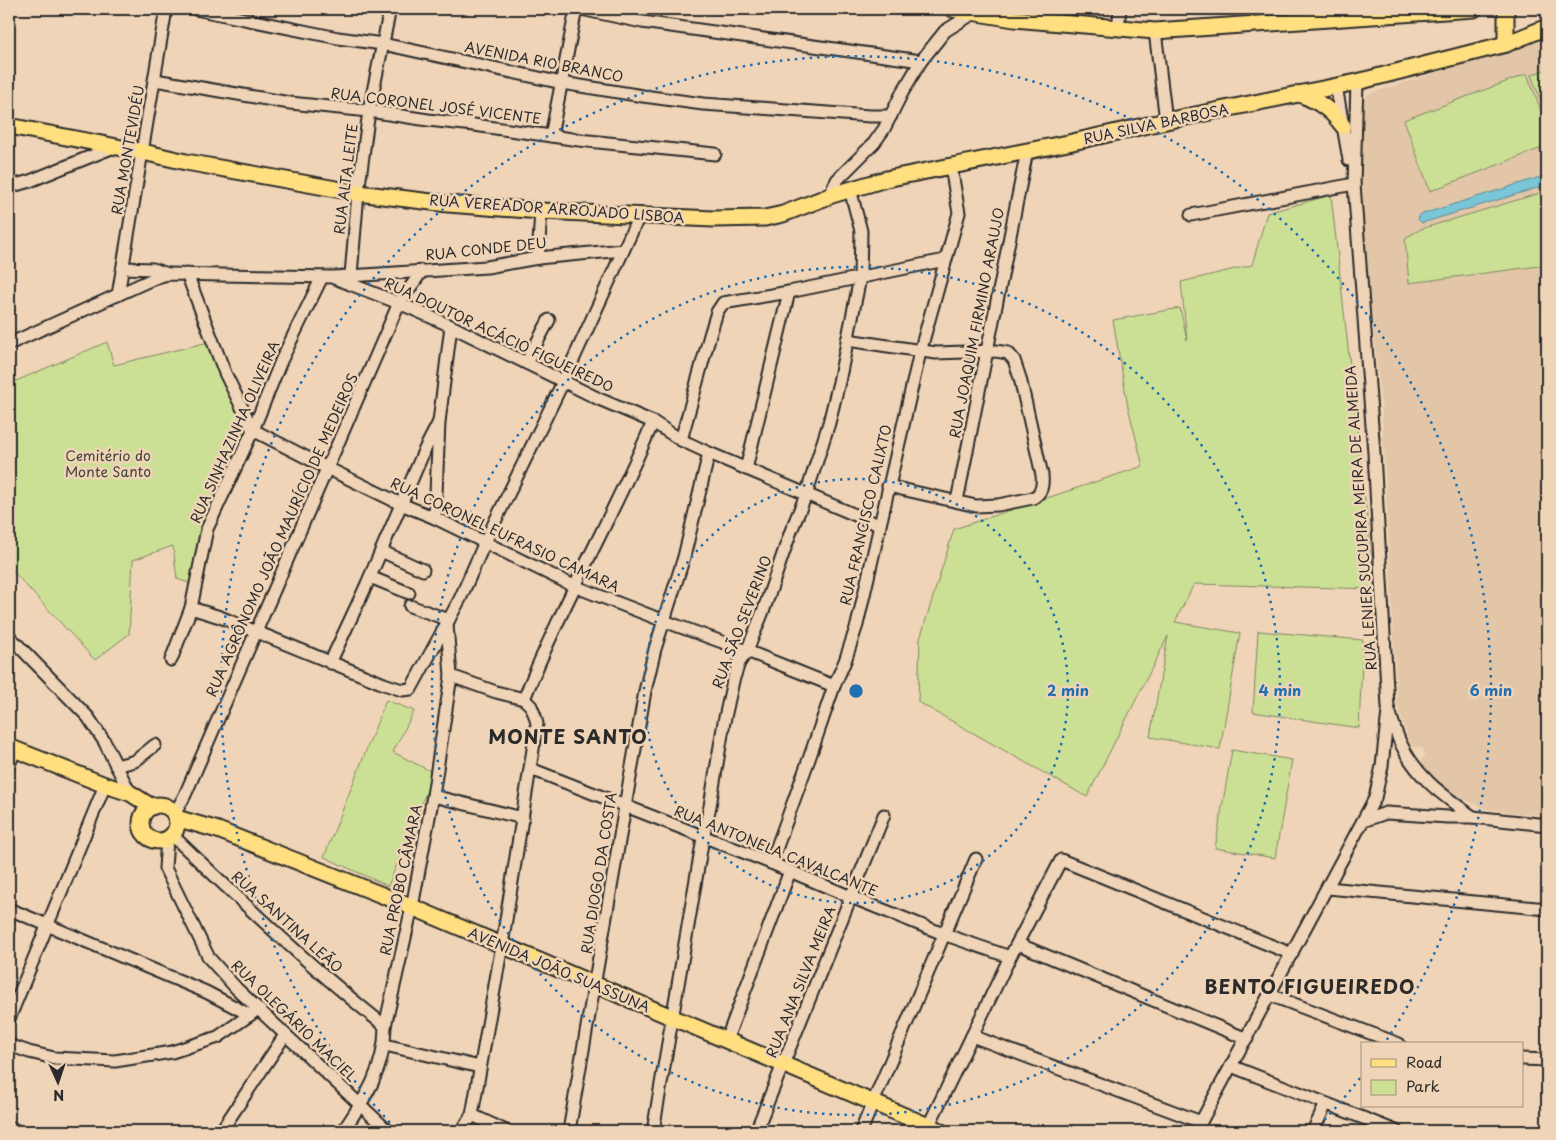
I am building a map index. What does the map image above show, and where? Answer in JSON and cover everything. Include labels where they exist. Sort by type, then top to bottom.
[{"type":"main road","points":[[953,9],[974,14],[1010,14],[1118,29],[1155,31],[1474,9]]},
{"type":"main road","points":[[1506,9],[1506,44]]},
{"type":"main road","name":"RUA SILVA BARBOSA","points":[[765,218],[783,214],[832,195],[886,179],[1357,82],[1506,44],[1547,27]]},
{"type":"main road","points":[[1299,94],[1313,98],[1325,106],[1343,126]]},
{"type":"main road","name":"RUA VEREADOR ARROJADO LISBOA","points":[[9,126],[186,162],[358,193],[448,204],[541,211],[640,214],[713,219],[765,218]]},
{"type":"main road","points":[[12,748],[105,785],[130,792],[152,807]]},
{"type":"main road","points":[[130,792],[143,831],[149,838],[155,840],[169,837],[176,827],[175,816],[167,808],[157,806],[145,812],[141,821]]},
{"type":"main road","name":"AVENIDA JOÃO SUASSUNA","points":[[175,816],[218,830],[412,907],[934,1129]]},
{"type":"street","name":"RUA MONTEVIDÉU","points":[[118,295],[166,9]]},
{"type":"street","name":"AVENIDA RIO BRANCO","points":[[195,9],[338,38],[383,44],[562,83],[703,104],[861,116],[891,116]]},
{"type":"street","name":"RUA ALTA LEITE","points":[[351,275],[358,193],[369,111],[390,9]]},
{"type":"street","points":[[551,136],[576,9]]},
{"type":"street","points":[[581,9],[642,22],[922,60]]},
{"type":"street","points":[[1118,29],[1120,9]]},
{"type":"street","points":[[832,195],[837,180],[874,143],[922,60],[945,31],[974,14]]},
{"type":"street","points":[[1155,31],[1166,121]]},
{"type":"street","name":"RUA CORONEL JOSÉ VICENTE","points":[[155,80],[265,100],[369,111],[551,136],[715,154]]},
{"type":"street","name":"RUA LENIER SUCUPIRA MEIRA DE ALMEIDA","points":[[1357,82],[1354,184],[1374,453],[1388,707],[1400,742],[1418,773],[1442,795],[1473,817]]},
{"type":"street","name":"RUA LENIER SUCUPIRA MEIRA DE ALMEIDA","points":[[1336,86],[1354,184]]},
{"type":"street","points":[[9,187],[30,181],[114,147]]},
{"type":"street","name":"RUA JOAQUIM FIRMINO ARAUJO","points":[[957,501],[1027,151]]},
{"type":"street","name":"RUA FRANCISCO CALIXTO","points":[[771,863],[834,686],[845,661],[856,625],[920,352],[932,312],[944,260],[959,213],[951,167]]},
{"type":"street","points":[[1191,215],[1354,184]]},
{"type":"street","name":"RUA SÃO SEVERINO","points":[[653,1131],[703,838],[733,681],[739,663],[747,651],[764,610],[830,423],[860,278],[861,231],[850,189]]},
{"type":"street","points":[[538,258],[541,211]]},
{"type":"street","points":[[191,608],[402,690],[408,691],[414,687],[460,600],[485,542],[563,382],[640,214]]},
{"type":"street","name":"RUA CONDE DEU","points":[[351,275],[487,267],[538,258],[623,250]]},
{"type":"street","points":[[681,440],[717,312],[723,304],[944,260]]},
{"type":"street","points":[[123,268],[153,269],[168,274]]},
{"type":"street","name":"RUA AGRÔNOMO JOÃO MAURÍCIO DE MEDEIROS","points":[[175,816],[399,302],[422,271]]},
{"type":"street","name":"RUA DOUTOR ACÁCIO FIGUEIREDO","points":[[9,344],[157,277],[168,274],[327,277],[399,302],[563,382],[653,422],[681,440],[879,525]]},
{"type":"street","points":[[187,274],[225,373],[253,430]]},
{"type":"street","points":[[327,277],[351,275]]},
{"type":"street","name":"RUA SINHAZINHA OLIVEIRA","points":[[171,660],[191,608],[207,529],[253,430],[281,361],[327,277]]},
{"type":"street","points":[[746,469],[789,292]]},
{"type":"street","points":[[526,363],[549,320]]},
{"type":"street","points":[[435,518],[439,422],[451,326]]},
{"type":"street","points":[[847,340],[920,352],[951,354],[1004,351],[1014,360],[1025,394],[1042,475],[1043,484],[1038,495],[1033,498],[988,506],[976,506],[888,486]]},
{"type":"street","points":[[330,663],[370,577],[424,451],[439,422]]},
{"type":"street","points":[[524,699],[542,654],[632,472],[653,422]]},
{"type":"street","name":"RUA CORONEL EUFRASIO CAMARA","points":[[253,430],[401,504],[435,518],[574,586],[834,686]]},
{"type":"street","name":"RUA DIOGO DA COSTA","points":[[569,1131],[645,691],[655,649],[684,557],[709,453]]},
{"type":"street","points":[[381,551],[423,570]]},
{"type":"street","points":[[370,577],[409,593]]},
{"type":"street","points":[[410,606],[448,622]]},
{"type":"street","name":"RUA PROBO CÂMARA","points":[[343,1131],[360,1107],[378,1074],[385,1044],[385,1026],[412,907],[434,796],[451,676],[448,622]]},
{"type":"street","points":[[9,636],[88,718],[104,740],[130,792]]},
{"type":"street","points":[[451,676],[496,692],[524,699],[531,706],[536,716],[531,769],[472,1115],[462,1131]]},
{"type":"street","points":[[972,1036],[1198,1127],[1375,798],[1382,766],[1388,707]]},
{"type":"street","points":[[1384,743],[1389,740],[1400,742]]},
{"type":"street","points":[[116,766],[135,761],[155,745]]},
{"type":"street","points":[[9,765],[12,748]]},
{"type":"street","name":"RUA ANTONELA CAVALCANTE","points":[[531,769],[703,838],[771,863],[946,935],[1010,957]]},
{"type":"street","points":[[9,1019],[105,785]]},
{"type":"street","points":[[1434,817],[1439,809],[1442,795]]},
{"type":"street","points":[[434,796],[522,818]]},
{"type":"street","points":[[1375,798],[1381,809],[1386,813]]},
{"type":"street","points":[[1363,821],[1386,813],[1434,817],[1473,817],[1547,825]]},
{"type":"street","name":"RUA ANA SILVA MEIRA","points":[[756,1131],[884,816]]},
{"type":"street","name":"RUA OLEGÁRIO MACIEL","points":[[169,837],[165,868],[209,958],[237,989],[254,1012],[286,1035],[360,1107],[388,1131]]},
{"type":"street","name":"RUA SANTINA LEÃO","points":[[169,837],[324,976],[385,1026]]},
{"type":"street","points":[[861,1131],[946,935],[976,859]]},
{"type":"street","points":[[934,1129],[972,1036],[1010,957],[1061,860],[1292,954]]},
{"type":"street","points":[[726,1041],[790,871]]},
{"type":"street","points":[[1328,888],[1547,909]]},
{"type":"street","points":[[9,909],[254,1012]]},
{"type":"street","points":[[1018,944],[1247,1039]]},
{"type":"street","points":[[1270,995],[1394,1042]]},
{"type":"street","points":[[9,1045],[54,1058],[115,1061],[172,1052],[218,1037],[254,1012]]},
{"type":"street","points":[[222,1131],[286,1035]]},
{"type":"street","points":[[385,1044],[480,1067]]},
{"type":"street","points":[[1524,1059],[1547,1060]]},
{"type":"street","points":[[1232,1066],[1396,1131]]},
{"type":"street","points":[[1313,1131],[1326,1104]]},
{"type":"street","points":[[472,1115],[506,1131]]},
{"type":"street","points":[[9,1127],[17,1131]]},
{"type":"shaded area","points":[[1547,36],[1547,815],[1487,809],[1462,799],[1436,781],[1420,762],[1425,755],[1422,748],[1410,746],[1397,704],[1382,414],[1361,203],[1359,111],[1361,101],[1368,94]]},
{"type":"green space","points":[[1547,69],[1547,116],[1531,75]]},
{"type":"green space","points":[[1527,74],[1547,126],[1547,146],[1430,191],[1404,120]]},
{"type":"green space","points":[[1547,191],[1547,265],[1409,283],[1405,238],[1421,229]]},
{"type":"green space","points":[[1331,195],[1375,589],[1194,584],[1175,622],[1240,633],[1220,749],[1150,737],[1168,636],[1087,797],[918,702],[920,639],[954,529],[1143,466],[1128,407],[1113,320],[1180,308],[1187,340],[1181,282],[1252,265],[1267,213]]},
{"type":"green space","name":"Cemitério do Monte Santo","points":[[107,342],[114,365],[209,342],[248,440],[189,583],[177,579],[173,546],[133,560],[129,634],[95,660],[9,567],[9,384]]},
{"type":"green space","points":[[1258,631],[1363,640],[1359,728],[1253,712]]},
{"type":"green space","points":[[386,700],[414,711],[393,752],[434,773],[388,886],[324,857]]},
{"type":"green space","points":[[1232,750],[1292,760],[1275,858],[1215,848]]},
{"type":"water","points":[[1547,175],[1547,185],[1422,223],[1418,219],[1419,215]]},
{"type":"district","name":"MONTE SANTO","points":[[568,737]]},
{"type":"district","name":"BENTO FIGUEIREDO","points":[[1310,987]]}]
